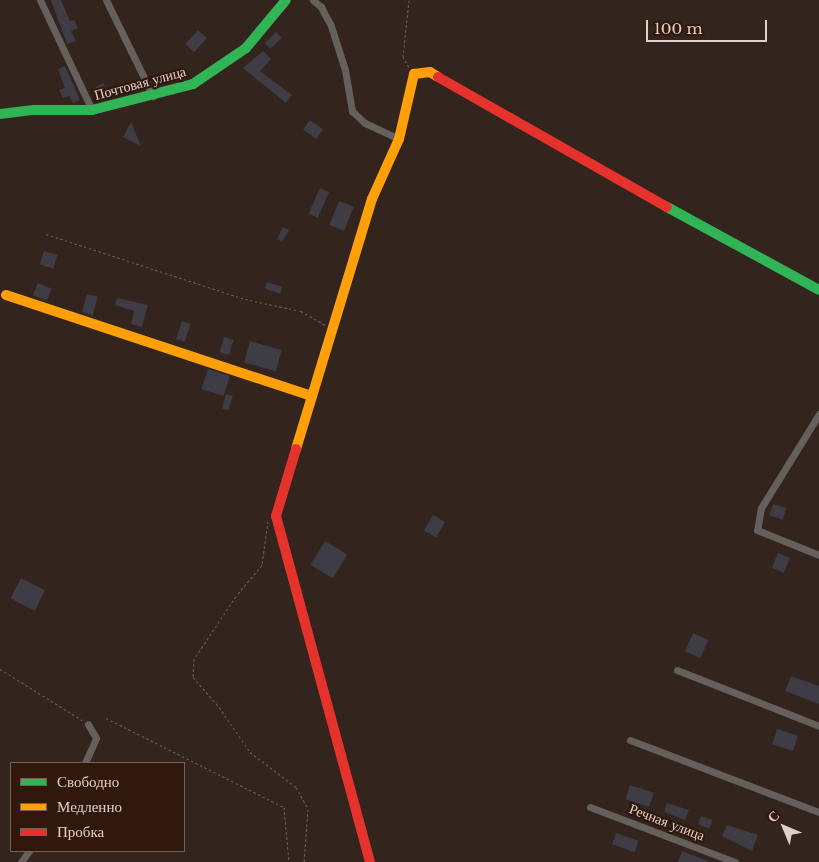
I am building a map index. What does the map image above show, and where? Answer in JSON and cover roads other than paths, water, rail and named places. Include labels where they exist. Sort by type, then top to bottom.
[{"type":"street","points":[[40,0],[92,110]]},
{"type":"street","points":[[106,0],[153,96]]},
{"type":"street","name":"Почтовая улица","points":[[0,114],[34,110],[92,110],[153,96],[193,84],[246,48],[286,0]]},
{"type":"street","points":[[312,0],[321,7],[331,26],[345,70],[352,111],[365,123],[399,139]]},
{"type":"street","points":[[370,862],[276,516],[372,199],[399,139],[414,74],[430,72],[819,290]]},
{"type":"street","points":[[6,295],[312,396]]},
{"type":"street","points":[[819,414],[761,508],[757,530],[819,555]]},
{"type":"street","points":[[677,670],[819,726]]},
{"type":"street","points":[[86,762],[96,738],[88,724]]},
{"type":"street","points":[[630,740],[819,812]]},
{"type":"street","name":"Речная улица","points":[[590,807],[735,862]]}]
